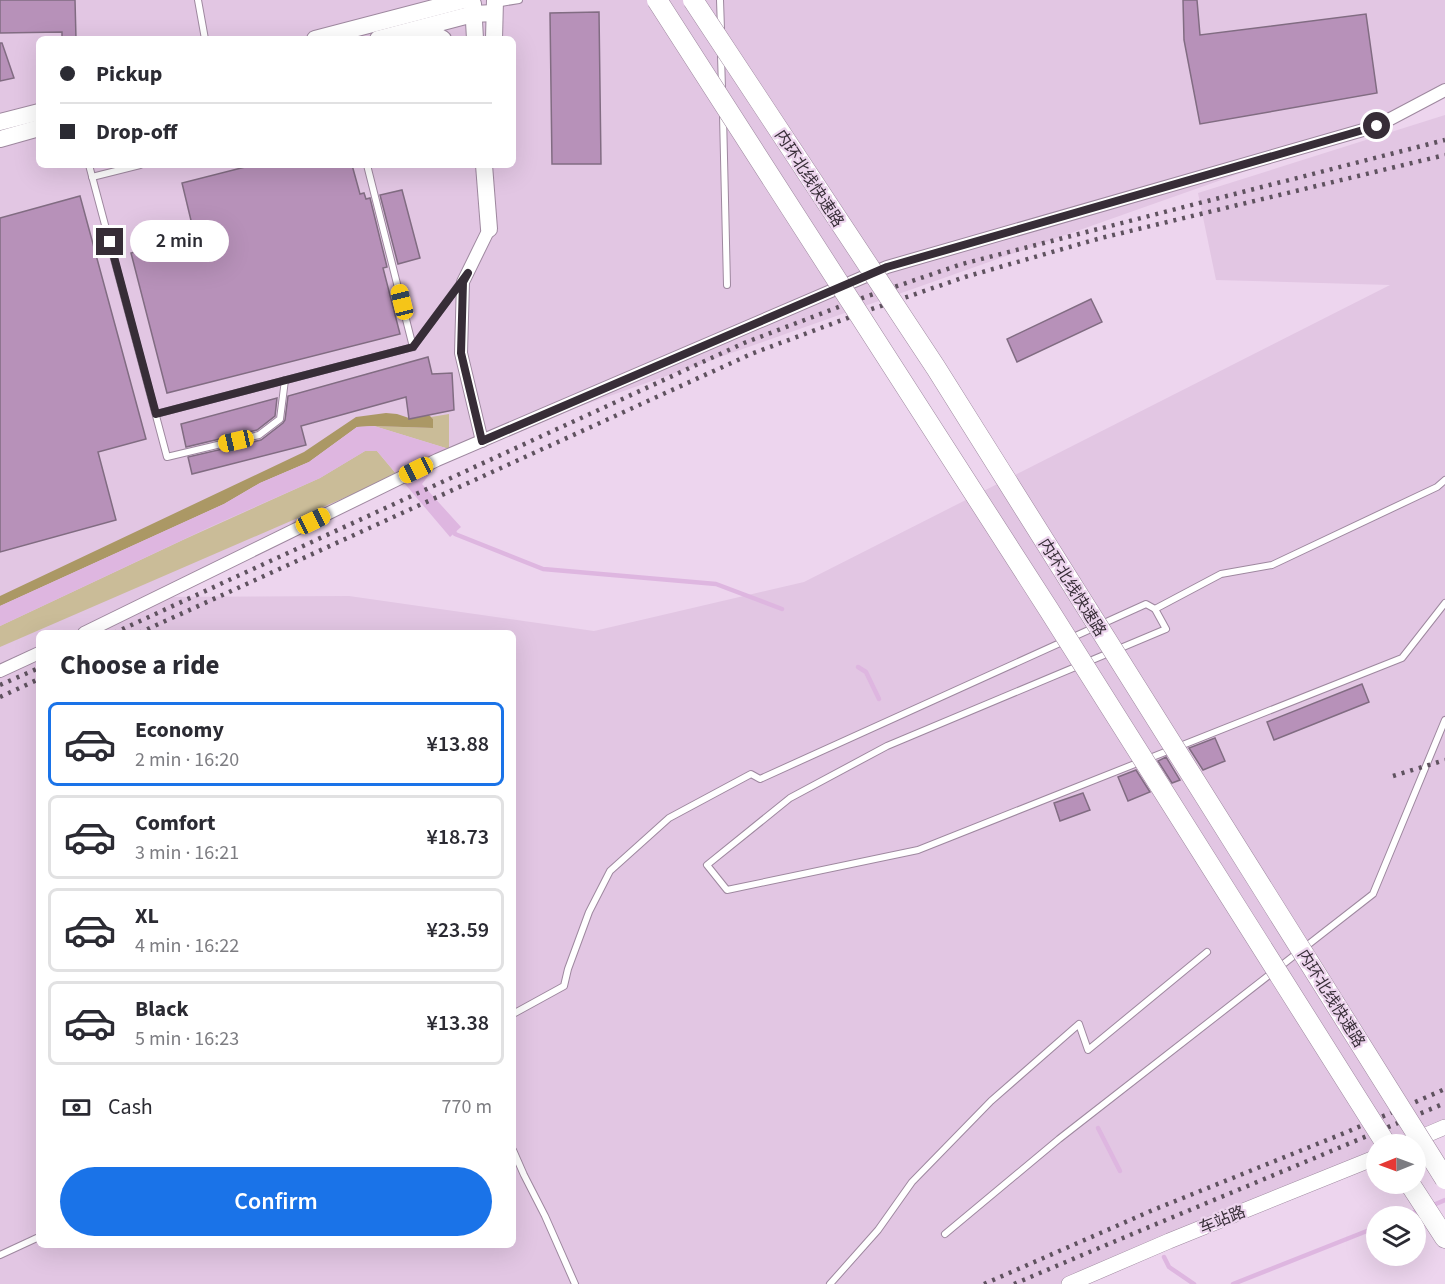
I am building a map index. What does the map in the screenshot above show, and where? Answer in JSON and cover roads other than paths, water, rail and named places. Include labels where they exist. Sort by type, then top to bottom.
[{"type":"highway","name":"内环北线快速路","points":[[657,0],[1049,610],[1380,1134]]},
{"type":"highway","name":"内环北线快速路","points":[[693,0],[936,368],[1445,1179]]},
{"type":"highway","points":[[1416,1194],[1445,1238]]},
{"type":"main road","points":[[383,36],[401,25],[426,0]]},
{"type":"main road","points":[[470,5],[475,36]]},
{"type":"main road","points":[[333,36],[401,25],[470,5],[495,6],[494,36]]},
{"type":"main road","points":[[401,25],[438,36]]},
{"type":"main road","points":[[0,122],[36,112]]},
{"type":"main road","points":[[0,139],[36,129]]},
{"type":"main road","points":[[484,168],[489,229]]},
{"type":"main road","points":[[489,229],[490,168]]},
{"type":"street","points":[[90,630],[437,460],[887,267],[1377,126],[1445,90]]},
{"type":"street","points":[[482,441],[461,353],[463,282],[489,229]]},
{"type":"street","points":[[0,671],[36,654]]},
{"type":"street","points":[[1426,1135],[1445,1127]]},
{"type":"street","name":"车站路","points":[[1069,1284],[1169,1240],[1366,1161]]},
{"type":"lane","points":[[198,0],[204,36]]},
{"type":"lane","points":[[495,6],[519,0]]},
{"type":"lane","points":[[720,0],[727,285]]},
{"type":"lane","points":[[90,168],[168,457],[259,435],[280,419],[285,380]]},
{"type":"lane","points":[[93,177],[128,168]]},
{"type":"lane","points":[[368,168],[413,347]]},
{"type":"lane","points":[[156,414],[413,347],[468,273]]},
{"type":"lane","points":[[1155,609],[1221,574],[1272,565],[1437,487],[1445,480]]},
{"type":"lane","points":[[516,1012],[564,986],[589,912],[610,871],[669,818],[751,774],[760,779],[1146,604],[1155,609],[1166,629],[887,746],[790,798],[707,865],[727,890],[918,850],[1402,658],[1445,603]]},
{"type":"lane","points":[[945,1234],[1059,1139],[1373,894],[1445,720]]},
{"type":"lane","points":[[830,1284],[878,1230],[912,1182],[991,1101],[1079,1024],[1088,1050],[1207,952]]},
{"type":"lane","points":[[516,1157],[575,1284]]},
{"type":"lane","points":[[0,1255],[36,1238]]},
{"type":"waterway","points":[[453,528],[455,534],[543,569],[716,584],[782,609]]},
{"type":"waterway","points":[[858,667],[866,672],[879,699]]},
{"type":"waterway","points":[[1098,1128],[1120,1171]]},
{"type":"waterway","points":[[1431,1206],[1445,1200]]},
{"type":"waterway","points":[[1233,1284],[1366,1231]]},
{"type":"waterway","points":[[1164,1257],[1169,1267],[1194,1284]]},
{"type":"railway","points":[[121,630],[744,343],[865,297],[962,264],[1445,140]]},
{"type":"railway","points":[[146,630],[751,354],[869,310],[965,277],[1101,238],[1445,155]]},
{"type":"railway","points":[[0,685],[36,669]]},
{"type":"railway","points":[[0,697],[36,680]]},
{"type":"railway","points":[[1393,776],[1445,760]]},
{"type":"railway","points":[[984,1284],[1153,1210],[1347,1132],[1445,1089]]},
{"type":"railway","points":[[1014,1284],[1445,1103]]}]
